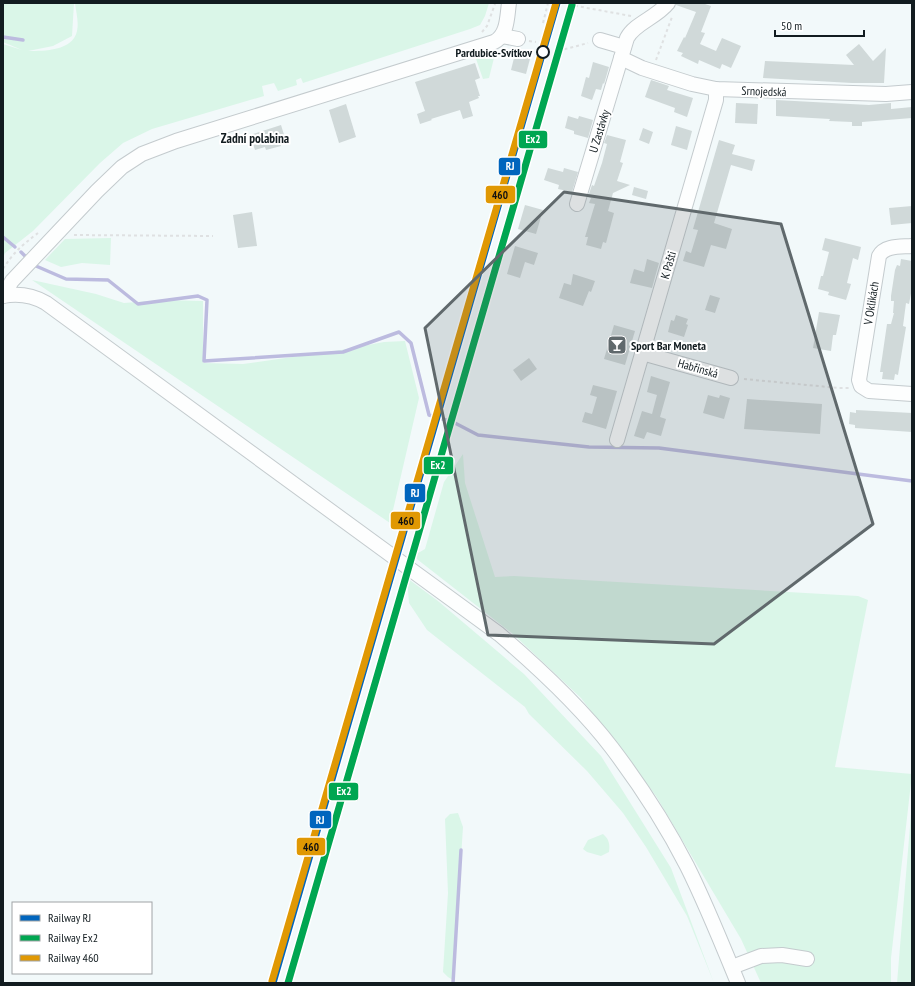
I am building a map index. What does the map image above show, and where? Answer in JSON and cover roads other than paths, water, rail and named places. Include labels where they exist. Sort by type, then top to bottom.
[{"type":"street","points":[[3,296],[12,281],[60,230],[122,167],[136,157],[176,141],[494,42],[502,36],[506,24],[509,3]]},
{"type":"street","name":"U Zastávky","points":[[577,204],[622,52],[630,33],[661,11],[668,3]]},
{"type":"street","points":[[502,36],[518,39]]},
{"type":"street","name":"Srnojedská","points":[[600,40],[622,52],[642,68],[692,84],[716,89],[864,94],[912,92]]},
{"type":"street","name":"K Pašti","points":[[617,440],[716,100],[716,89]]},
{"type":"street","name":"V Oklikách","points":[[912,246],[886,249],[881,252],[879,256],[859,376],[861,386],[869,391],[912,394]]},
{"type":"street","points":[[3,296],[15,294],[26,295],[46,303],[499,634],[535,665],[562,691],[611,747],[635,779],[687,866],[711,916],[738,983]]},
{"type":"street","name":"Habřinská","points":[[642,353],[731,378]]},
{"type":"street","points":[[732,967],[761,956],[782,955],[807,959]]},
{"type":"waterway","points":[[3,37],[23,40]]},
{"type":"waterway","points":[[3,237],[15,247]]},
{"type":"waterway","points":[[21,252],[26,257]]},
{"type":"waterway","points":[[36,266],[66,279],[108,280],[138,304],[198,296],[207,300],[204,361],[343,352],[399,332],[411,343],[429,415],[453,422],[478,435],[589,447],[659,448],[912,481]]},
{"type":"waterway","points":[[453,983],[461,850]]},
{"type":"rail line","name":"460","points":[[272,981],[556,3]]},
{"type":"rail line","name":"RJ","points":[[273,983],[557,3]]},
{"type":"rail line","name":"Ex2","points":[[288,983],[572,5]]},
{"type":"place","name":"Pardubice-Svítkov","points":[[543,52]]},
{"type":"place","name":"Sport Bar Moneta","points":[[617,345]]},
{"type":"district","name":"Zadní polabina","points":[[255,138]]}]
